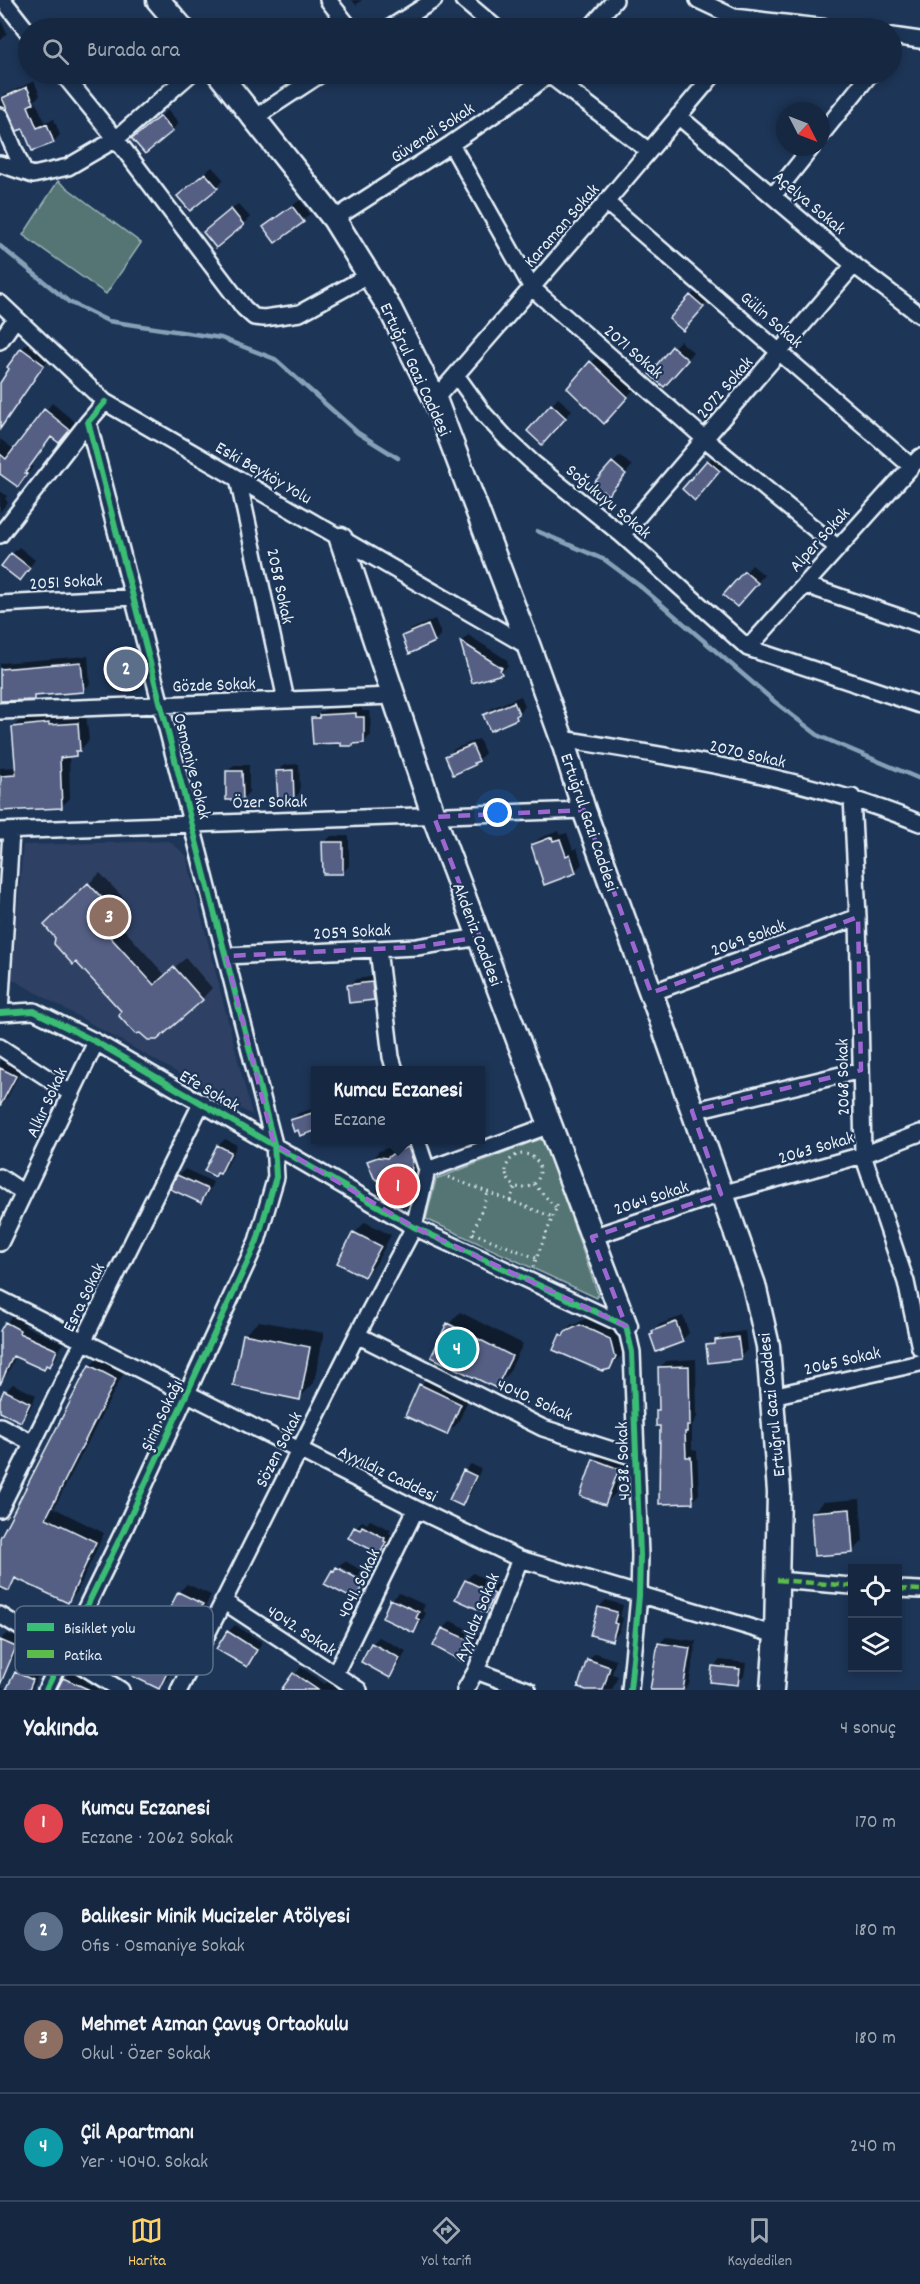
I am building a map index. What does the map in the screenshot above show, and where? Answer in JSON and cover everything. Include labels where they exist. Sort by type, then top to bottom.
[{"type":"main road","points":[[158,0],[173,18]]},
{"type":"main road","name":"Ertuğrul Gazi Caddesi","points":[[227,84],[334,219],[390,309],[435,399],[529,647],[562,739],[584,810],[754,1285],[768,1346],[779,1492],[776,1635],[772,1690]]},
{"type":"main road","name":"Akdeniz Caddesi","points":[[341,539],[434,817],[626,1326]]},
{"type":"street","points":[[3,0],[18,19]]},
{"type":"street","points":[[328,0],[342,18]]},
{"type":"street","points":[[406,18],[434,0]]},
{"type":"street","points":[[463,0],[484,18]]},
{"type":"street","points":[[599,18],[615,0]]},
{"type":"street","points":[[698,0],[737,18]]},
{"type":"street","points":[[902,40],[920,40]]},
{"type":"street","points":[[71,84],[116,139],[244,308],[254,317],[264,318],[300,313],[369,275]]},
{"type":"street","points":[[0,164],[33,175],[68,167],[116,139],[179,84]]},
{"type":"street","points":[[255,118],[306,84]]},
{"type":"street","name":"Güvendi Sokak","points":[[334,219],[451,144],[536,84]]},
{"type":"street","points":[[561,84],[649,151]]},
{"type":"street","name":"Karaman Sokak","points":[[435,399],[705,84]]},
{"type":"street","points":[[830,124],[862,84]]},
{"type":"street","points":[[0,116],[24,172]]},
{"type":"street","name":"Açelya Sokak","points":[[678,116],[854,265],[920,315]]},
{"type":"street","name":"2071 Sokak","points":[[451,144],[532,288],[705,439],[838,548]]},
{"type":"street","points":[[773,196],[805,156]]},
{"type":"street","name":"Gülin Sokak","points":[[606,202],[780,351],[915,462]]},
{"type":"street","name":"2072 Sokak","points":[[622,535],[854,265]]},
{"type":"street","name":"Eski Beyköy Yolu","points":[[0,303],[105,402],[529,647]]},
{"type":"street","points":[[0,341],[16,318]]},
{"type":"street","name":"Soğukuyu Sokak","points":[[456,375],[484,414],[532,463],[622,535],[748,648]]},
{"type":"street","points":[[0,535],[105,402]]},
{"type":"street","name":"Osmaniye Sokak","points":[[88,422],[274,1144]]},
{"type":"street","name":"Alper Sokak","points":[[748,648],[915,462]]},
{"type":"street","name":"2058 Sokak","points":[[238,479],[286,700]]},
{"type":"street","points":[[805,585],[920,624]]},
{"type":"street","name":"2051 Sokak","points":[[3,600],[134,597]]},
{"type":"street","points":[[748,648],[920,705]]},
{"type":"street","name":"Gözde Sokak","points":[[0,711],[393,696]]},
{"type":"street","name":"2070 Sokak","points":[[562,739],[686,759],[852,797],[920,823]]},
{"type":"street","name":"2068 Sokak","points":[[852,797],[858,917],[863,1155],[906,1282],[920,1348]]},
{"type":"street","name":"Özer Sokak","points":[[6,831],[584,810]]},
{"type":"street","points":[[0,1013],[6,831]]},
{"type":"street","name":"2069 Sokak","points":[[651,993],[858,917]]},
{"type":"street","name":"2059 Sokak","points":[[226,956],[378,950],[434,945],[480,937]]},
{"type":"street","points":[[378,950],[394,1066]]},
{"type":"street","name":"Efe Sokak","points":[[0,1013],[34,1011],[96,1042],[202,1102],[414,1227],[626,1326]]},
{"type":"street","name":"Alkır Sokak","points":[[0,1243],[96,1042]]},
{"type":"street","points":[[0,1047],[72,1094]]},
{"type":"street","points":[[693,1112],[861,1070]]},
{"type":"street","name":"Esra Sokak","points":[[0,1509],[5,1486],[33,1443],[202,1102]]},
{"type":"street","points":[[418,1144],[427,1170],[550,1125]]},
{"type":"street","name":"2063 Sokak","points":[[721,1194],[863,1155],[920,1133]]},
{"type":"street","name":"Şirin Sokağı","points":[[86,1606],[257,1241],[276,1177],[274,1144]]},
{"type":"street","name":"Sözen Sokak","points":[[213,1621],[414,1227],[427,1170]]},
{"type":"street","points":[[0,1177],[24,1193]]},
{"type":"street","name":"2064 Sokak","points":[[592,1238],[721,1194]]},
{"type":"street","name":"Ayyıldız Caddesi","points":[[0,1299],[520,1559],[776,1635]]},
{"type":"street","name":"4038. Sokak","points":[[626,1326],[632,1352],[640,1555],[639,1596],[630,1690]]},
{"type":"street","name":"4040. Sokak","points":[[357,1335],[543,1428],[637,1458]]},
{"type":"street","name":"2065 Sokak","points":[[772,1396],[920,1363]]},
{"type":"street","points":[[0,1426],[33,1443]]},
{"type":"street","name":"4041. Sokak","points":[[335,1674],[416,1509]]},
{"type":"street","name":"Ayyıldız Sokak","points":[[465,1690],[476,1671],[520,1559]]},
{"type":"street","points":[[777,1580],[848,1586]]},
{"type":"street","points":[[902,1589],[920,1590]]},
{"type":"street","name":"4042. Sokak","points":[[223,1601],[359,1690]]},
{"type":"street","points":[[0,1615],[15,1624]]},
{"type":"street","points":[[476,1671],[528,1690]]},
{"type":"street","name":"Şirin Sokağı","points":[[46,1690],[53,1675]]},
{"type":"street","points":[[97,1675],[121,1690]]},
{"type":"street","name":"Sözen Sokak","points":[[179,1690],[186,1675]]},
{"type":"path","points":[[520,1155],[531,1156],[538,1164],[539,1175],[534,1184],[523,1189],[515,1187],[508,1181],[506,1170],[510,1160],[520,1155]]},
{"type":"path","points":[[444,1176],[553,1217]]},
{"type":"path","points":[[534,1184],[556,1208]]},
{"type":"path","points":[[510,1201],[515,1187]]},
{"type":"path","points":[[470,1240],[488,1193]]},
{"type":"path","points":[[532,1268],[562,1194]]},
{"type":"path","points":[[472,1233],[536,1258]]},
{"type":"highlighted area","points":[[584,810],[651,993],[858,917],[861,1070],[692,1111],[721,1194],[592,1237],[626,1326],[414,1227],[274,1144],[226,956],[417,947],[480,937],[434,817]]},
{"type":"shaded area","points":[[169,841],[186,855],[252,1115],[12,979],[23,845]]},
{"type":"green space","points":[[58,181],[141,243],[106,294],[23,235]]},
{"type":"green space","points":[[539,1139],[544,1141],[598,1294],[597,1298],[426,1219],[436,1179]]},
{"type":"building","points":[[27,87],[34,103],[28,106],[37,128],[47,124],[54,143],[32,151],[23,129],[17,131],[2,98]]},
{"type":"building","points":[[160,116],[173,131],[145,154],[132,139]]},
{"type":"building","points":[[205,173],[218,188],[190,211],[177,196]]},
{"type":"building","points":[[292,206],[304,222],[275,243],[263,227]]},
{"type":"building","points":[[231,209],[244,225],[216,248],[203,232]]},
{"type":"building","points":[[690,295],[704,307],[683,331],[669,319]]},
{"type":"building","points":[[672,346],[688,360],[664,387],[649,374]]},
{"type":"building","points":[[21,348],[44,365],[0,429],[0,383],[9,369],[7,367]]},
{"type":"building","points":[[590,361],[628,397],[604,424],[567,388]]},
{"type":"building","points":[[551,404],[566,418],[542,445],[527,431]]},
{"type":"building","points":[[44,409],[70,430],[59,443],[51,437],[25,473],[27,474],[18,487],[0,474],[0,454],[6,459]]},
{"type":"building","points":[[707,460],[720,471],[695,501],[682,489]]},
{"type":"building","points":[[612,462],[626,474],[608,495],[603,491],[601,494],[591,486]]},
{"type":"building","points":[[11,553],[30,568],[20,581],[1,566]]},
{"type":"building","points":[[744,571],[758,583],[737,607],[723,595]]},
{"type":"building","points":[[428,625],[435,642],[409,654],[402,636]]},
{"type":"building","points":[[460,641],[502,668],[500,670],[502,674],[472,683]]},
{"type":"building","points":[[81,662],[84,692],[34,696],[34,700],[0,701],[0,669]]},
{"type":"building","points":[[514,702],[519,714],[516,716],[517,719],[490,731],[483,715]]},
{"type":"building","points":[[356,713],[356,717],[364,717],[364,743],[353,744],[353,746],[341,746],[341,743],[313,744],[311,718],[319,718],[319,715]]},
{"type":"building","points":[[49,723],[49,725],[78,723],[80,751],[76,751],[76,756],[60,758],[62,808],[0,811],[1,776],[16,775],[12,727]]},
{"type":"building","points":[[472,745],[479,761],[453,775],[445,756]]},
{"type":"building","points":[[293,770],[294,800],[278,801],[276,771]]},
{"type":"building","points":[[226,771],[242,771],[243,800],[226,800]]},
{"type":"building","points":[[552,837],[553,841],[560,839],[566,856],[570,854],[576,873],[544,885],[531,845]]},
{"type":"building","points":[[322,842],[343,842],[343,874],[323,874]]},
{"type":"building","points":[[88,883],[116,913],[101,927],[154,985],[174,967],[203,1000],[157,1040],[148,1040],[140,1033],[135,1034],[119,1016],[121,1011],[76,962],[73,965],[54,944],[55,938],[44,925]]},
{"type":"building","points":[[372,982],[374,1000],[349,1003],[347,985]]},
{"type":"building","points":[[0,1068],[16,1076],[0,1106]]},
{"type":"building","points":[[311,1113],[311,1132],[300,1136],[298,1130],[294,1132],[290,1120]]},
{"type":"building","points":[[217,1145],[231,1152],[220,1174],[217,1173],[215,1177],[204,1171]]},
{"type":"building","points":[[408,1147],[413,1161],[409,1185],[396,1191],[374,1178],[367,1161],[378,1157],[387,1158],[396,1151]]},
{"type":"building","points":[[177,1175],[208,1189],[201,1203],[170,1189]]},
{"type":"building","points":[[353,1232],[381,1246],[364,1277],[337,1263]]},
{"type":"building","points":[[5,1322],[20,1330],[19,1333],[57,1350],[50,1367],[46,1365],[44,1370],[13,1356],[0,1385],[0,1331]]},
{"type":"building","points":[[676,1322],[683,1342],[656,1352],[650,1335],[653,1334],[652,1331]]},
{"type":"building","points":[[447,1323],[512,1356],[496,1388],[431,1357]]},
{"type":"building","points":[[580,1325],[610,1339],[616,1356],[610,1369],[602,1371],[553,1350],[560,1334],[563,1336],[565,1332]]},
{"type":"building","points":[[243,1334],[310,1347],[300,1400],[233,1386]]},
{"type":"building","points":[[738,1337],[741,1359],[708,1363],[706,1345],[715,1344],[715,1340]]},
{"type":"building","points":[[89,1365],[116,1379],[46,1518],[96,1542],[68,1603],[15,1578],[9,1591],[0,1587],[0,1538]]},
{"type":"building","points":[[689,1366],[690,1426],[687,1426],[687,1432],[685,1432],[686,1457],[691,1457],[693,1503],[659,1504],[660,1426],[656,1426],[656,1410],[659,1410],[658,1367]]},
{"type":"building","points":[[419,1384],[461,1404],[447,1435],[405,1416]]},
{"type":"building","points":[[4,1390],[30,1403],[21,1422],[0,1412],[0,1399]]},
{"type":"building","points":[[593,1459],[619,1469],[605,1505],[580,1496]]},
{"type":"building","points":[[463,1470],[476,1476],[462,1506],[449,1500]]},
{"type":"building","points":[[850,1509],[853,1553],[814,1556],[811,1512]]},
{"type":"building","points":[[362,1526],[385,1538],[386,1542],[380,1554],[348,1538],[354,1527],[360,1530]]},
{"type":"building","points":[[336,1567],[362,1581],[361,1584],[364,1585],[357,1597],[354,1596],[353,1599],[324,1584]]},
{"type":"building","points":[[465,1580],[495,1594],[486,1613],[455,1599]]},
{"type":"building","points":[[178,1592],[203,1604],[202,1606],[171,1606]]},
{"type":"building","points":[[390,1599],[419,1612],[416,1618],[420,1620],[414,1633],[382,1618]]},
{"type":"building","points":[[598,1607],[617,1612],[614,1623],[617,1624],[612,1641],[590,1635]]},
{"type":"building","points":[[442,1628],[473,1642],[463,1662],[433,1646]]},
{"type":"building","points":[[227,1631],[257,1650],[247,1667],[216,1649]]},
{"type":"building","points":[[0,1640],[15,1647],[15,1649],[0,1685]]},
{"type":"building","points":[[371,1643],[400,1658],[390,1678],[361,1662]]},
{"type":"building","points":[[658,1643],[690,1648],[683,1690],[650,1690]]},
{"type":"building","points":[[587,1659],[610,1667],[603,1690],[586,1690],[578,1687]]},
{"type":"building","points":[[712,1666],[740,1669],[738,1685],[710,1682]]},
{"type":"building","points":[[15,1672],[15,1675],[22,1675],[33,1680],[29,1690],[6,1690]]},
{"type":"building","points":[[293,1673],[318,1690],[281,1690]]},
{"type":"building","points":[[132,1675],[166,1675],[159,1689]]},
{"type":"building","points":[[63,1678],[90,1690],[57,1690]]},
{"type":"waterway","points":[[0,246],[69,302],[108,321],[221,338],[275,359],[358,433],[398,458]]},
{"type":"waterway","points":[[537,531],[605,560],[640,586],[775,702],[819,736],[920,779]]},
{"type":"marked path","points":[[777,1580],[848,1586]]},
{"type":"marked path","points":[[902,1589],[920,1590]]},
{"type":"cycle path","points":[[87,1606],[257,1241],[276,1177],[274,1144],[88,422],[105,402]]},
{"type":"cycle path","points":[[0,1013],[34,1011],[96,1042],[414,1227],[626,1326],[632,1352],[640,1555],[639,1596],[630,1690]]},
{"type":"cycle path","points":[[46,1690],[53,1675]]},
{"type":"place","name":"Balıkesir Minik Mucizeler Atölyesi","points":[[126,669]]},
{"type":"place","name":"Mehmet Azman Çavuş Ortaokulu","points":[[109,917]]},
{"type":"place","name":"Kumcu Eczanesi","points":[[398,1186]]},
{"type":"place","name":"Çil Apartmanı","points":[[457,1349]]}]
